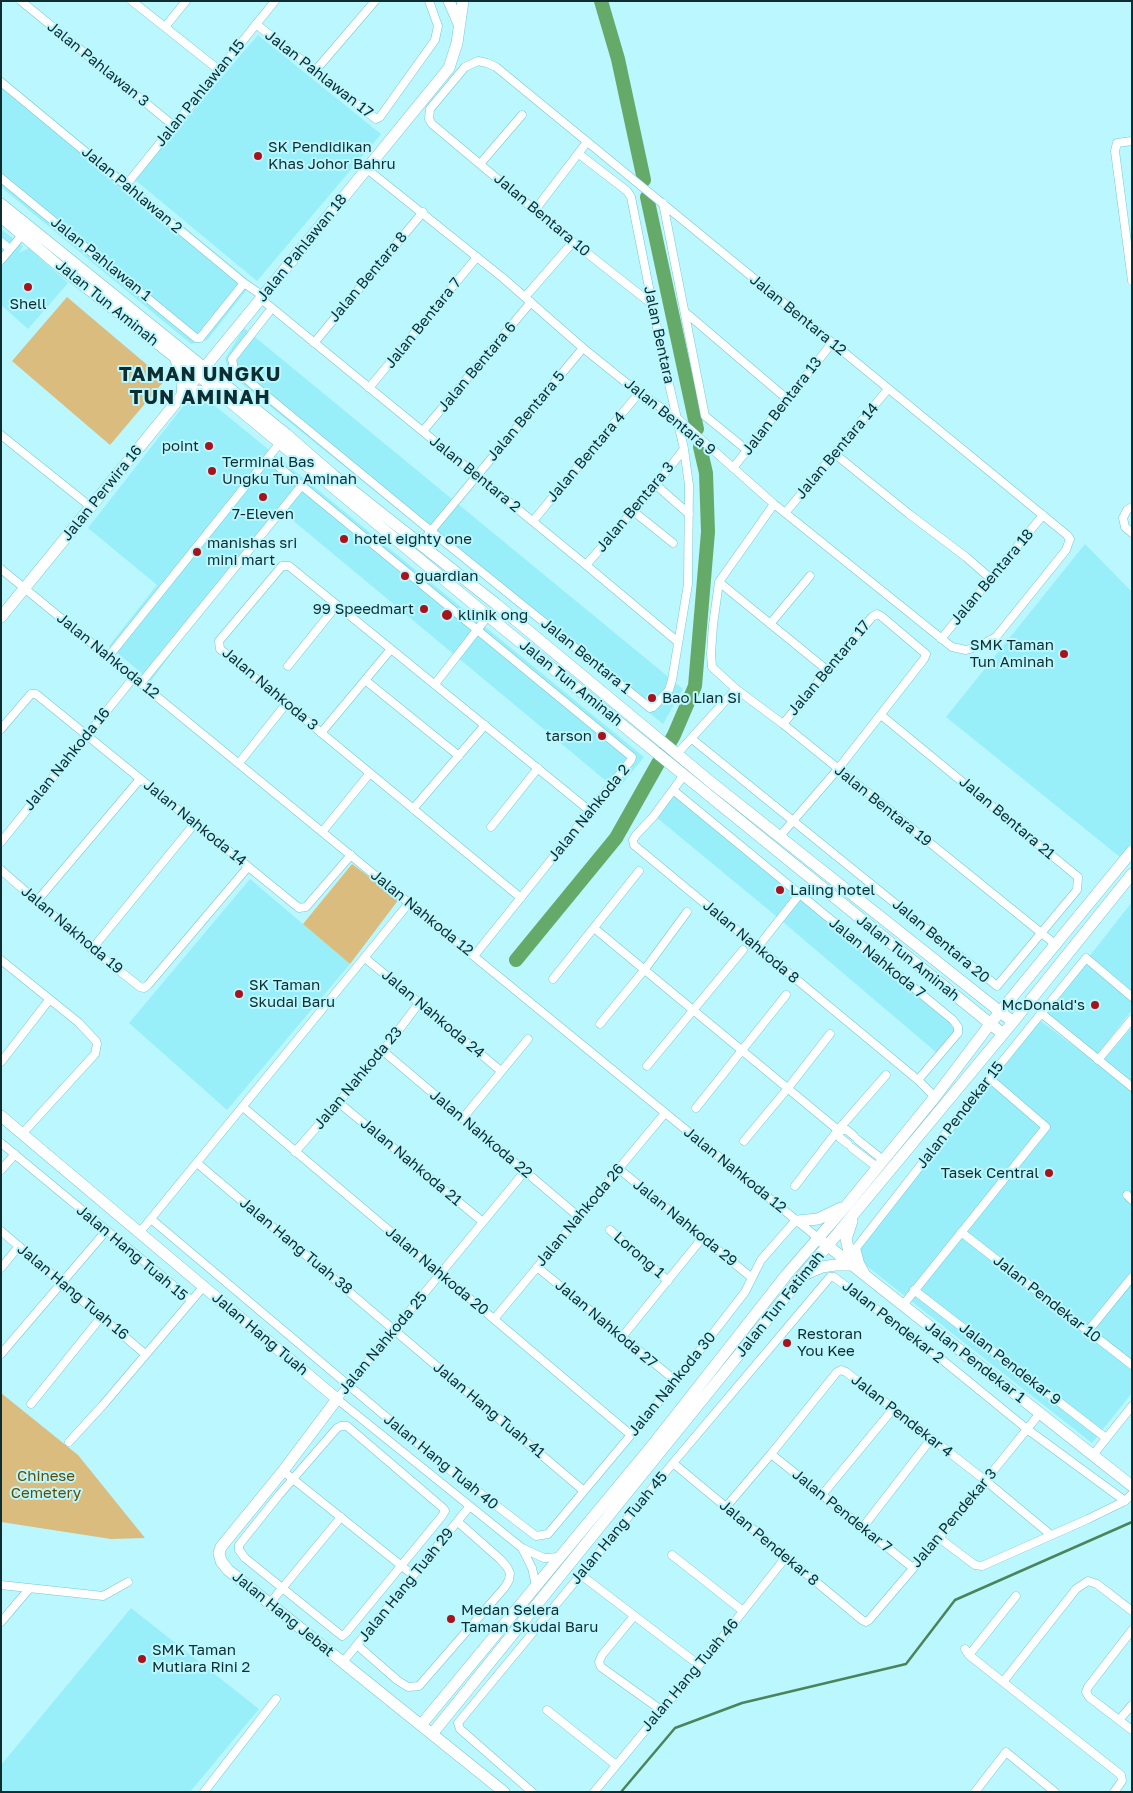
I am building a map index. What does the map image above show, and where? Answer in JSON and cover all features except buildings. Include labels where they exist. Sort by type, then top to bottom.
[{"type":"main road","points":[[449,1],[460,26]]},
{"type":"main road","name":"Jalan Pahlawan 18","points":[[201,373],[449,68],[457,43],[463,1]]},
{"type":"main road","name":"Jalan Tun Aminah","points":[[1,204],[187,355],[201,373]]},
{"type":"main road","name":"Jalan Tun Aminah","points":[[1,217],[59,266],[172,355],[201,373],[496,604],[677,754],[1013,1022]]},
{"type":"main road","points":[[172,355],[181,370],[183,378],[182,397],[199,392],[224,391],[218,372],[218,352],[205,356],[187,355]]},
{"type":"main road","name":"Jalan Perwira 16","points":[[1,617],[90,506],[201,373]]},
{"type":"main road","name":"Jalan Tun Aminah","points":[[224,391],[279,444],[1003,1034]]},
{"type":"main road","name":"Jalan Tun Fatimah","points":[[421,1725],[560,1557],[608,1508],[655,1442],[787,1274],[846,1206],[935,1097],[990,1024],[1132,851]]},
{"type":"main road","points":[[1119,866],[1131,876]]},
{"type":"main road","name":"Jalan Tun Fatimah","points":[[432,1734],[608,1508],[828,1246],[1131,876]]},
{"type":"main road","name":"Jalan Hang Tuah","points":[[1,1116],[337,1398]]},
{"type":"main road","points":[[880,1164],[882,1169],[887,1168],[905,1145],[912,1144]]},
{"type":"main road","points":[[797,1221],[818,1219],[846,1206]]},
{"type":"main road","points":[[804,1274],[822,1267],[852,1265],[846,1239],[855,1213]]},
{"type":"main road","name":"Jalan Pendekar 1","points":[[818,1238],[1132,1486]]},
{"type":"main road","name":"Jalan Hang Jebat","points":[[337,1398],[283,1470],[221,1547],[219,1553],[221,1561],[228,1570],[504,1792]]},
{"type":"street","name":"Jalan Pahlawan 3","points":[[21,1],[174,126]]},
{"type":"street","points":[[132,1],[219,70]]},
{"type":"street","points":[[165,27],[186,1]]},
{"type":"street","name":"Jalan Pahlawan 15","points":[[126,185],[275,1]]},
{"type":"street","points":[[315,71],[374,1]]},
{"type":"street","name":"Jalan Pahlawan 17","points":[[256,24],[376,119],[380,117],[435,40],[438,26],[429,1]]},
{"type":"street","name":"Jalan Bentara 12","points":[[432,124],[429,119],[430,109],[465,67],[478,61],[496,67],[1067,535],[1070,539],[1068,544],[996,637],[979,646]]},
{"type":"street","name":"Jalan Pahlawan 2","points":[[1,82],[262,298]]},
{"type":"street","points":[[480,164],[522,115]]},
{"type":"street","name":"Jalan Bentara 10","points":[[432,124],[573,242],[652,305]]},
{"type":"street","points":[[1132,141],[1117,143],[1115,150],[1132,281]]},
{"type":"street","points":[[535,210],[588,142]]},
{"type":"street","name":"Jalan Bentara","points":[[579,154],[627,191],[631,197],[652,305],[684,449],[689,485],[688,584],[672,680],[668,690],[653,707],[648,706]]},
{"type":"street","name":"Jalan Bentara 9","points":[[367,169],[423,212],[584,348],[639,392],[677,418],[774,504],[941,639],[952,647],[966,650],[979,646]]},
{"type":"street","name":"Jalan Pahlawan 1","points":[[1,178],[196,338],[200,338],[244,283]]},
{"type":"street","name":"Jalan Bentara","points":[[663,203],[705,416],[748,451]]},
{"type":"street","name":"Jalan Bentara 8","points":[[314,343],[423,212]]},
{"type":"street","points":[[1,260],[23,234]]},
{"type":"street","points":[[1,242],[10,250]]},
{"type":"street","name":"Jalan Bentara 6","points":[[423,431],[573,242]]},
{"type":"street","name":"Jalan Bentara 7","points":[[369,388],[476,257]]},
{"type":"street","name":"Jalan Bentara 2","points":[[262,298],[314,343],[678,642]]},
{"type":"street","name":"Jalan Bentara 1","points":[[272,308],[232,359],[234,368],[431,531],[648,706]]},
{"type":"street","points":[[685,312],[787,399]]},
{"type":"street","name":"Jalan Bentara 13","points":[[733,468],[832,343]]},
{"type":"street","name":"Jalan Bentara 5","points":[[431,531],[584,348]]},
{"type":"street","name":"Jalan Bentara 14","points":[[786,512],[888,389]]},
{"type":"street","name":"Jalan Bentara 4","points":[[533,521],[639,392]]},
{"type":"street","points":[[1,435],[90,506]]},
{"type":"street","points":[[108,656],[279,444]]},
{"type":"street","name":"Jalan Bentara 3","points":[[586,565],[656,485],[684,449]]},
{"type":"street","points":[[835,454],[990,578]]},
{"type":"street","name":"Jalan Nahkoda 2","points":[[268,458],[632,756],[632,760],[474,956]]},
{"type":"street","points":[[140,683],[302,485]]},
{"type":"street","points":[[656,485],[688,514]]},
{"type":"street","points":[[774,504],[719,582],[827,670]]},
{"type":"street","points":[[1132,507],[1127,510],[1123,518],[1125,527],[1132,533]]},
{"type":"street","points":[[633,511],[673,543]]},
{"type":"street","name":"Jalan Bentara 18","points":[[941,639],[1043,515]]},
{"type":"street","points":[[420,544],[431,531]]},
{"type":"street","name":"Jalan Nahkoda 3","points":[[521,898],[220,649],[219,641],[282,566],[289,566],[590,811]]},
{"type":"street","name":"Jalan Nahkoda 12","points":[[1,569],[818,1238]]},
{"type":"street","points":[[770,624],[810,576]]},
{"type":"street","name":"Jalan Bentara 19","points":[[719,582],[713,624],[712,667],[736,689],[783,724],[1055,944]]},
{"type":"street","points":[[288,666],[337,605]]},
{"type":"street","name":"Jalan Bentara 17","points":[[783,724],[872,616],[877,614],[926,654],[881,715]]},
{"type":"street","points":[[435,684],[488,616]]},
{"type":"street","points":[[321,733],[391,649]]},
{"type":"street","name":"Jalan Nahkoda 16","points":[[1,842],[134,677]]},
{"type":"street","points":[[365,680],[458,756]]},
{"type":"street","points":[[677,754],[736,689]]},
{"type":"street","name":"Jalan Nahkoda 14","points":[[1,729],[31,694],[36,694],[299,908],[306,907],[351,855]]},
{"type":"street","points":[[239,763],[286,704]]},
{"type":"street","points":[[780,836],[838,769],[881,715]]},
{"type":"street","name":"Jalan Bentara 21","points":[[881,715],[1078,877],[1077,890],[1041,934]]},
{"type":"street","points":[[413,809],[485,725]]},
{"type":"street","name":"Jalan Bentara 20","points":[[692,739],[794,820],[994,985],[1000,985],[1041,934]]},
{"type":"street","points":[[491,826],[538,768]]},
{"type":"street","points":[[322,832],[370,773]]},
{"type":"street","name":"Jalan Nahkoda 8","points":[[684,775],[653,817],[633,840],[634,845],[918,1080],[935,1097]]},
{"type":"street","points":[[37,901],[140,779]]},
{"type":"street","name":"Jalan Nahkoda 7","points":[[673,790],[953,1020],[958,1027],[958,1033],[918,1080]]},
{"type":"street","points":[[92,949],[195,823]]},
{"type":"street","name":"Jalan Nakhoda 19","points":[[1,870],[92,949],[140,987],[144,988],[148,986],[248,867]]},
{"type":"street","points":[[553,979],[639,871]]},
{"type":"street","points":[[757,948],[800,895]]},
{"type":"street","points":[[140,1232],[410,903]]},
{"type":"street","points":[[600,1024],[645,969],[687,912]]},
{"type":"street","points":[[594,928],[838,1130],[840,1138],[880,1164]]},
{"type":"street","points":[[647,1066],[742,950]]},
{"type":"street","name":"Jalan Nahkoda 24","points":[[365,958],[501,1071]]},
{"type":"street","name":"Jalan Pendekar 15","points":[[868,1278],[860,1263],[856,1248],[1086,958],[1132,997]]},
{"type":"street","points":[[1,960],[78,1022],[96,1041],[97,1050],[95,1054],[22,1134]]},
{"type":"street","points":[[696,1108],[786,995]]},
{"type":"street","points":[[1,1062],[49,1000]]},
{"type":"street","name":"Jalan Nahkoda 23","points":[[295,1152],[383,1051],[419,1003]]},
{"type":"street","points":[[1041,1013],[1132,1087]]},
{"type":"street","points":[[1098,1060],[1132,1019]]},
{"type":"street","points":[[744,1141],[830,1034]]},
{"type":"street","points":[[463,1118],[528,1039]]},
{"type":"street","name":"Jalan Nahkoda 22","points":[[383,1051],[579,1217]]},
{"type":"street","points":[[795,1186],[838,1130],[886,1075]]},
{"type":"street","points":[[903,1305],[1046,1126],[989,1078]]},
{"type":"street","name":"Jalan Nahkoda 21","points":[[338,1102],[483,1222]]},
{"type":"street","name":"Jalan Nahkoda 20","points":[[243,1107],[631,1435]]},
{"type":"street","name":"Jalan Nahkoda 26","points":[[494,1318],[666,1113]]},
{"type":"street","points":[[838,1130],[847,1130],[880,1164]]},
{"type":"street","name":"Jalan Hang Tuah 15","points":[[1,1143],[191,1300],[103,1405],[69,1442]]},
{"type":"street","points":[[1,1170],[15,1154]]},
{"type":"street","name":"Jalan Hang Tuah 38","points":[[197,1163],[394,1329]]},
{"type":"street","name":"Jalan Nahkoda 29","points":[[619,1169],[752,1278]]},
{"type":"street","name":"Jalan Nahkoda 25","points":[[337,1398],[525,1171]]},
{"type":"street","name":"Jalan Hang Tuah 40","points":[[151,1219],[442,1464],[536,1536]]},
{"type":"street","name":"Jalan Nahkoda 30","points":[[536,1536],[548,1534],[676,1381],[745,1292],[761,1260],[797,1221]]},
{"type":"street","name":"Lorong 1","points":[[610,1230],[668,1281]]},
{"type":"street","name":"Jalan Hang Tuah 16","points":[[1,1231],[145,1354]]},
{"type":"street","points":[[1,1354],[106,1231]]},
{"type":"street","name":"Jalan Pendekar 10","points":[[961,1232],[1132,1365]]},
{"type":"street","points":[[622,1337],[703,1238]]},
{"type":"street","points":[[1,1268],[19,1246]]},
{"type":"street","name":"Jalan Nahkoda 27","points":[[537,1267],[676,1381]]},
{"type":"street","name":"Jalan Pendekar 2","points":[[673,1464],[832,1276],[934,1354],[1027,1429],[1125,1501]]},
{"type":"street","points":[[1088,1331],[1132,1276]]},
{"type":"street","points":[[191,1300],[204,1286]]},
{"type":"street","name":"Jalan Pendekar 9","points":[[914,1290],[1106,1438]]},
{"type":"street","points":[[31,1404],[102,1316]]},
{"type":"street","name":"Jalan Hang Tuah 41","points":[[394,1329],[584,1491]]},
{"type":"street","name":"Jalan Pendekar 4","points":[[726,1507],[837,1372],[841,1370],[986,1482]]},
{"type":"street","name":"Jalan Hang Tuah","points":[[337,1398],[469,1507],[522,1548],[544,1558],[560,1557]]},
{"type":"street","points":[[1093,1455],[1132,1406]]},
{"type":"street","points":[[822,1495],[893,1409]]},
{"type":"street","name":"Jalan Pendekar 3","points":[[866,1622],[986,1482],[1040,1413]]},
{"type":"street","points":[[347,1426],[445,1511],[342,1636],[241,1555],[239,1545],[294,1479],[337,1428],[347,1426]]},
{"type":"street","points":[[863,1528],[931,1439]]},
{"type":"street","name":"Jalan Pendekar 7","points":[[771,1454],[913,1568]]},
{"type":"street","name":"Jalan Pendekar 8","points":[[673,1464],[866,1622]]},
{"type":"street","name":"Jalan Hang Tuah 45","points":[[532,1792],[460,1729],[458,1723],[673,1464]]},
{"type":"street","points":[[283,1470],[413,1575]]},
{"type":"street","points":[[986,1482],[1051,1535]]},
{"type":"street","points":[[939,1538],[978,1566],[982,1566],[1088,1519],[1125,1501],[1132,1494]]},
{"type":"street","name":"Jalan Hang Tuah 29","points":[[343,1662],[469,1507]]},
{"type":"street","points":[[608,1508],[625,1522]]},
{"type":"street","points":[[270,1603],[341,1517]]},
{"type":"street","points":[[357,1645],[397,1680],[408,1687],[420,1686],[505,1587],[510,1573],[507,1567],[458,1522]]},
{"type":"street","name":"Jalan Hang Tuah","points":[[522,1548],[532,1568],[536,1586]]},
{"type":"street","points":[[672,1555],[743,1611]]},
{"type":"street","name":"Jalan Hang Tuah 46","points":[[594,1792],[786,1557]]},
{"type":"street","points":[[581,1575],[699,1665]]},
{"type":"street","points":[[1003,1682],[1076,1588],[1088,1581],[1097,1584],[1132,1611]]},
{"type":"street","points":[[1,1585],[103,1596],[128,1582]]},
{"type":"street","points":[[1,1622],[28,1589]]},
{"type":"street","points":[[1016,1596],[967,1652],[1122,1778],[1114,1792]]},
{"type":"street","points":[[634,1616],[602,1655],[599,1662],[601,1667],[661,1710]]},
{"type":"street","points":[[1132,1630],[1086,1692],[1089,1697],[1132,1730]]},
{"type":"street","points":[[465,1672],[486,1689]]},
{"type":"street","points":[[204,1792],[276,1699]]},
{"type":"street","points":[[1120,1720],[1132,1705]]},
{"type":"street","points":[[547,1710],[616,1765]]},
{"type":"street","points":[[975,1792],[1006,1752],[1045,1789],[1055,1792]]},
{"type":"shaded area","name":"SK Pendidikan Khas Johor Bahru","points":[[258,35],[381,134],[257,281],[134,179]]},
{"type":"shaded area","points":[[1,76],[252,283],[207,340],[191,344],[1,187]]},
{"type":"shaded area","points":[[1,229],[23,246],[19,253],[29,248],[68,283],[28,329],[1,305]]},
{"type":"shaded area","points":[[244,328],[683,689],[663,724],[230,374],[225,359]]},
{"type":"shaded area","points":[[188,400],[208,400],[644,757],[617,790],[278,508],[151,681],[109,646],[157,585],[88,528]]},
{"type":"shaded area","name":"SMK Taman Tun Aminah","points":[[1085,544],[1132,592],[1132,842],[1120,857],[946,717]]},
{"type":"shaded area","points":[[673,794],[951,1021],[955,1031],[937,1053],[656,817]]},
{"type":"shaded area","name":"SK Taman Skudai Baru","points":[[250,879],[350,964],[227,1110],[129,1023]]},
{"type":"shaded area","points":[[1132,902],[1132,1010],[1097,1055],[1045,1013]]},
{"type":"shaded area","points":[[1034,1016],[1099,1065],[1132,1027],[1132,1393],[1092,1443],[854,1256],[854,1243]]},
{"type":"shaded area","name":"SMK Taman Mutiara Rini 2","points":[[131,1608],[259,1709],[190,1792],[1,1792],[1,1765]]},
{"type":"green space","points":[[67,297],[165,380],[110,445],[12,361]]},
{"type":"green space","points":[[352,864],[399,899],[350,964],[303,924]]},
{"type":"green space","name":"Chinese Cemetery","points":[[1,1393],[78,1455],[145,1538],[111,1539],[1,1522]]},
{"type":"waterway","points":[[601,1],[618,59],[644,180]]},
{"type":"waterway","points":[[647,197],[697,429]]},
{"type":"waterway","points":[[516,960],[616,838],[674,735],[695,686],[708,532],[706,473],[700,447]]},
{"type":"waterway","points":[[621,1792],[675,1728],[742,1703],[906,1664],[955,1600],[1132,1522]]},
{"type":"place","name":"SK Pendidikan Khas Johor Bahru","points":[[258,156]]},
{"type":"place","name":"Shell","points":[[28,287]]},
{"type":"place","name":"point","points":[[209,446]]},
{"type":"place","name":"Terminal Bas Ungku Tun Aminah","points":[[212,471]]},
{"type":"place","name":"7-Eleven","points":[[263,497]]},
{"type":"place","name":"hotel eighty one","points":[[344,539]]},
{"type":"place","name":"manishas sri mini mart","points":[[197,552]]},
{"type":"place","name":"guardian","points":[[405,576]]},
{"type":"place","name":"99 Speedmart","points":[[424,609]]},
{"type":"place","name":"klinik ong","points":[[447,615]]},
{"type":"place","name":"SMK Taman Tun Aminah","points":[[1064,654]]},
{"type":"place","name":"Bao Lian Si","points":[[652,698]]},
{"type":"place","name":"tarson","points":[[602,736]]},
{"type":"place","name":"Laiing hotel","points":[[780,890]]},
{"type":"place","name":"SK Taman Skudai Baru","points":[[239,994]]},
{"type":"place","name":"McDonald's","points":[[1095,1005]]},
{"type":"place","name":"Tasek Central","points":[[1049,1173]]},
{"type":"place","name":"Restoran You Kee","points":[[787,1343]]},
{"type":"place","name":"Medan Selera Taman Skudai Baru","points":[[451,1619]]},
{"type":"place","name":"SMK Taman Mutiara Rini 2","points":[[142,1659]]},
{"type":"district","name":"TAMAN UNGKU TUN AMINAH","points":[[200,386]]}]
